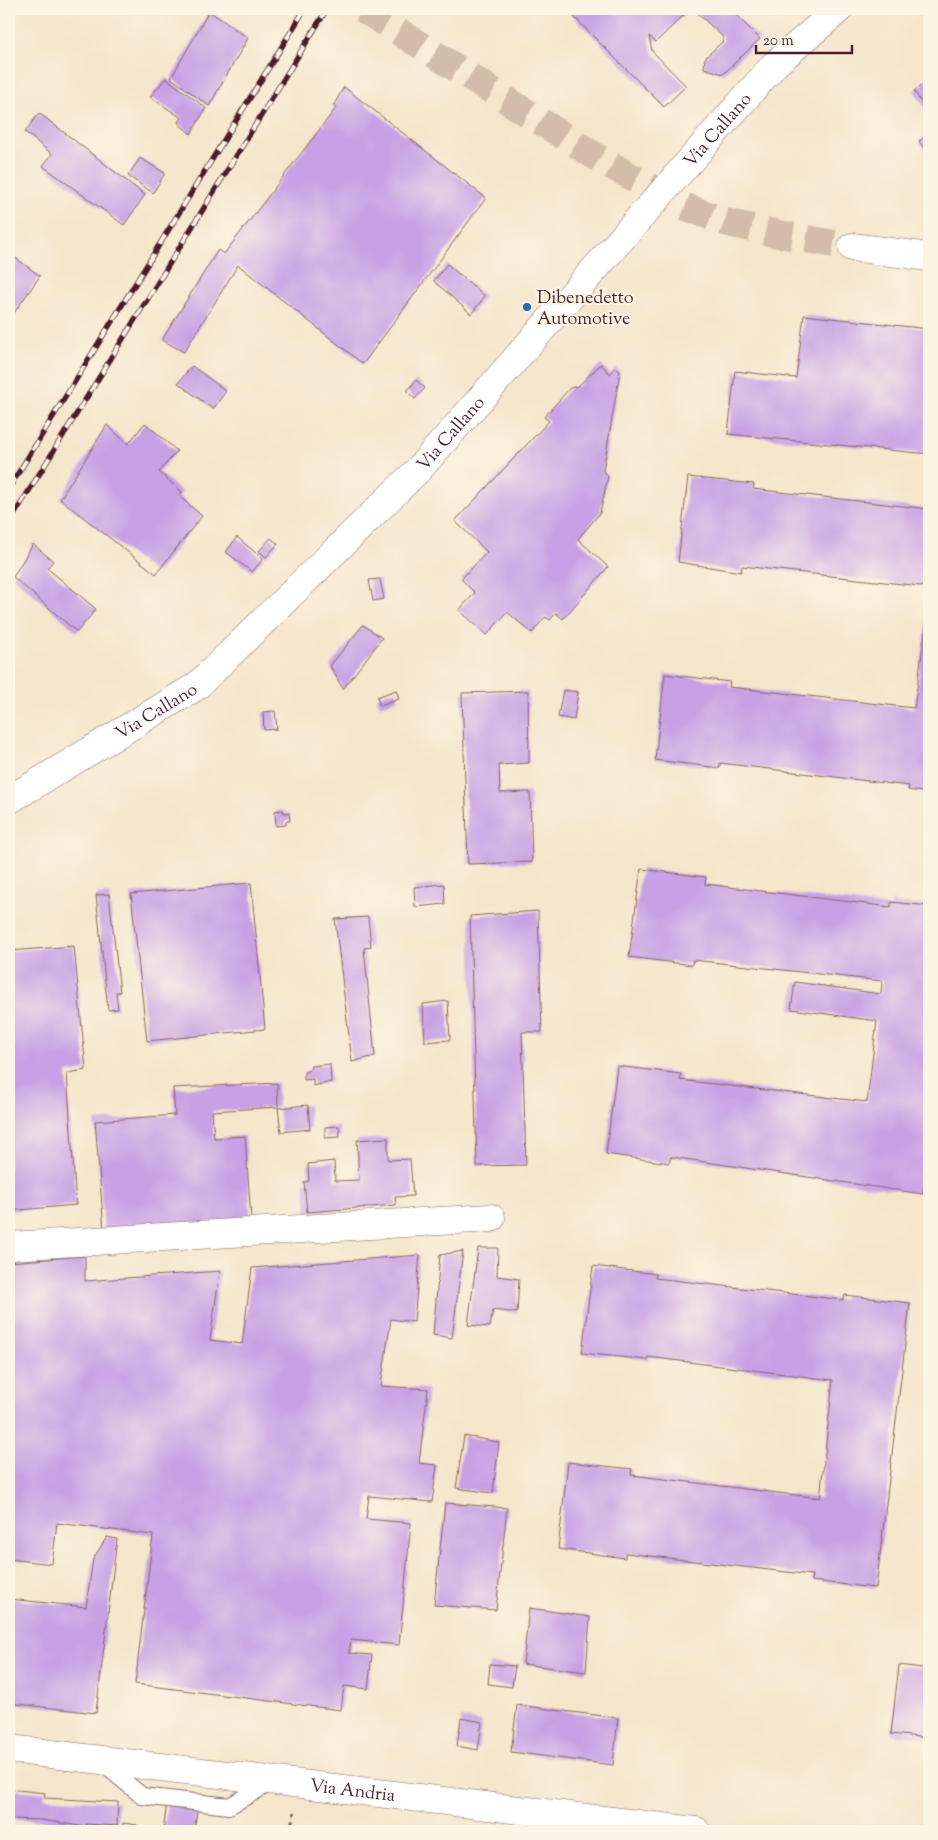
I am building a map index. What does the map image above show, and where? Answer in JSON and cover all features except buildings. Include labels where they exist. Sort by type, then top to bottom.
[{"type":"street","name":"Via Callano","points":[[9,800],[197,686],[418,470],[774,64],[839,9]]},
{"type":"street","points":[[852,247],[929,258]]},
{"type":"street","points":[[9,1246],[491,1218]]},
{"type":"street","name":"Via Andria","points":[[9,1749],[696,1831]]},
{"type":"tunnel","points":[[363,9],[603,161],[684,206],[725,222],[778,234],[852,247]]},
{"type":"railway","points":[[9,488],[305,9]]},
{"type":"railway","points":[[9,523],[327,9]]},
{"type":"place","name":"Dibenedetto Automotive","points":[[527,307]]}]
